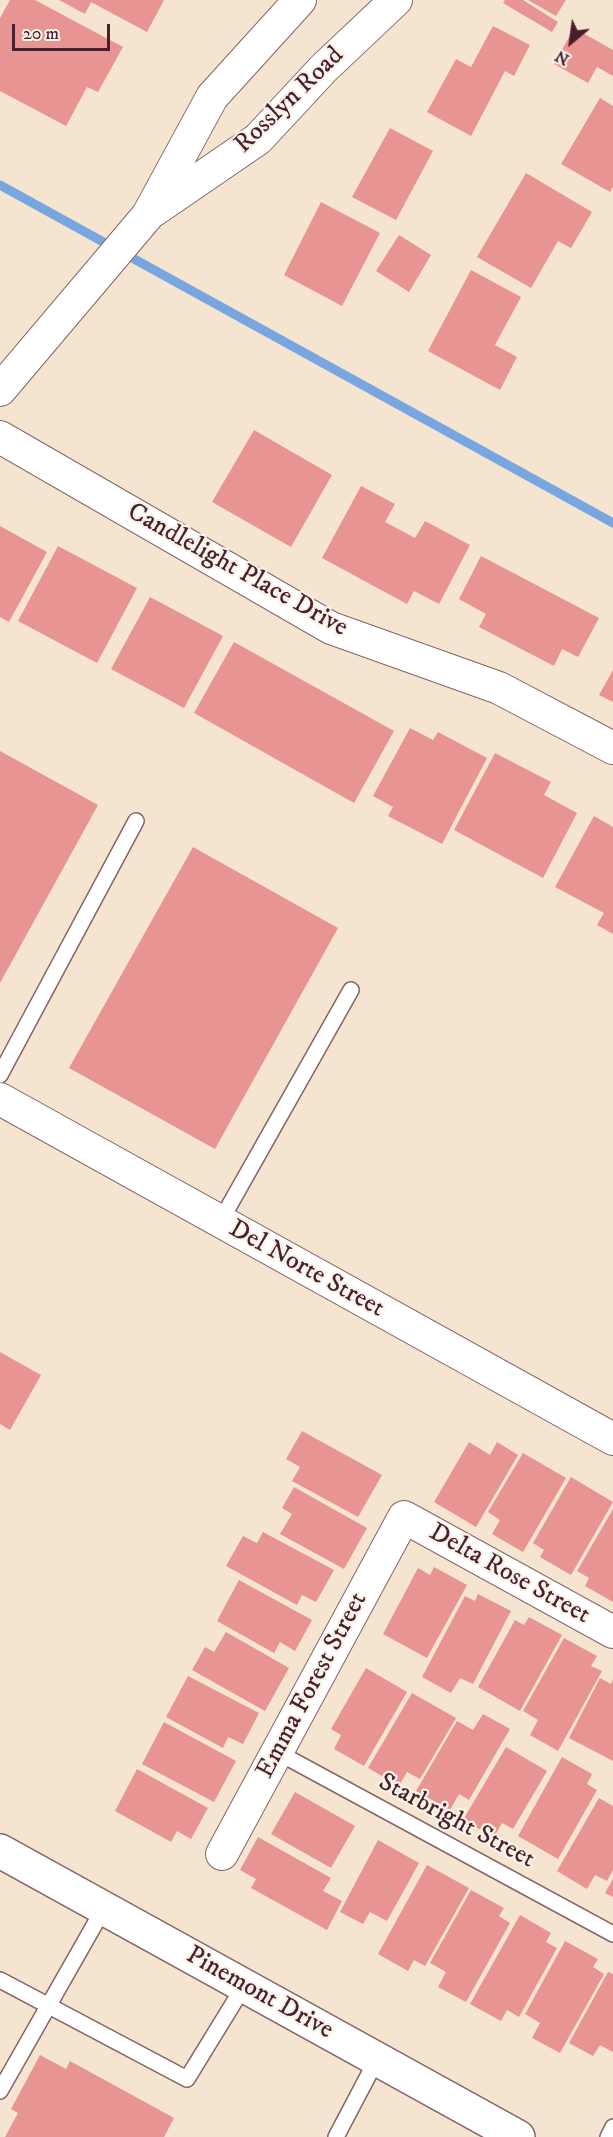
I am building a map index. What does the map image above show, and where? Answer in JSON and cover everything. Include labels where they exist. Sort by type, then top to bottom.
[{"type":"main road","name":"Pinemont Drive","points":[[0,1851],[518,2137]]},
{"type":"street","name":"Rosslyn Road","points":[[0,390],[148,215],[212,97],[300,0]]},
{"type":"street","name":"Rosslyn Road","points":[[148,215],[258,139],[323,69],[396,0]]},
{"type":"street","name":"Candlelight Place Drive","points":[[0,437],[331,628],[500,688],[613,748]]},
{"type":"street","name":"Del Norte Street","points":[[0,1099],[613,1439]]},
{"type":"street","name":"Delta Rose Street","points":[[404,1517],[613,1632]]},
{"type":"street","name":"Emma Forest Street","points":[[222,1854],[404,1517]]},
{"type":"lane","points":[[0,1075],[136,821]]},
{"type":"lane","points":[[220,1222],[351,990]]},
{"type":"lane","name":"Starbright Street","points":[[277,1752],[613,1934]]},
{"type":"lane","points":[[0,2091],[104,1908]]},
{"type":"lane","points":[[0,1980],[187,2079],[244,1986]]},
{"type":"lane","points":[[336,2137],[377,2059]]},
{"type":"lane","points":[[608,2137],[613,2127]]},
{"type":"building","points":[[10,0],[35,0],[123,47],[98,92],[87,87],[66,126],[0,91],[0,18]]},
{"type":"building","points":[[59,0],[164,0],[147,32],[91,2],[85,14]]},
{"type":"building","points":[[505,0],[523,0],[558,22],[552,32],[503,3]]},
{"type":"building","points":[[528,0],[566,0],[556,16]]},
{"type":"building","points":[[493,26],[530,45],[514,76],[505,71],[471,136],[427,112],[456,59],[471,67]]},
{"type":"building","points":[[574,28],[613,50],[613,76],[597,67],[588,83],[554,64]]},
{"type":"building","points":[[600,98],[613,106],[613,187],[610,192],[561,164]]},
{"type":"building","points":[[390,128],[433,151],[396,220],[352,197]]},
{"type":"building","points":[[526,173],[592,212],[571,248],[558,241],[531,288],[477,257]]},
{"type":"building","points":[[321,202],[380,233],[342,306],[284,275]]},
{"type":"building","points":[[399,235],[431,255],[409,292],[376,271]]},
{"type":"building","points":[[471,270],[521,297],[495,345],[517,357],[500,390],[428,351]]},
{"type":"building","points":[[254,430],[332,475],[291,547],[212,502]]},
{"type":"building","points":[[361,486],[395,504],[385,522],[415,538],[425,521],[470,545],[439,604],[414,591],[407,604],[322,558]]},
{"type":"building","points":[[0,526],[47,552],[9,622],[0,617]]},
{"type":"building","points":[[58,546],[137,588],[97,663],[18,621]]},
{"type":"building","points":[[481,556],[599,618],[578,657],[562,649],[554,666],[479,627],[486,614],[459,599]]},
{"type":"building","points":[[150,597],[223,636],[184,708],[111,669]]},
{"type":"building","points":[[234,642],[394,731],[354,803],[194,713]]},
{"type":"building","points":[[613,670],[613,702],[599,695]]},
{"type":"building","points":[[410,728],[433,740],[438,732],[487,758],[442,844],[388,816],[393,807],[373,796]]},
{"type":"building","points":[[0,751],[98,805],[0,983]]},
{"type":"building","points":[[495,753],[551,782],[544,795],[577,813],[543,878],[454,830]]},
{"type":"building","points":[[594,816],[613,827],[613,934],[597,925],[604,913],[555,887]]},
{"type":"building","points":[[193,847],[338,928],[215,1149],[69,1068]]},
{"type":"building","points":[[0,1352],[41,1375],[10,1430],[0,1424]]},
{"type":"building","points":[[302,1431],[382,1475],[358,1517],[292,1481],[300,1467],[286,1459]]},
{"type":"building","points":[[469,1442],[490,1455],[497,1442],[518,1455],[476,1527],[434,1502]]},
{"type":"building","points":[[523,1453],[566,1478],[523,1552],[492,1534],[500,1520],[488,1512]]},
{"type":"building","points":[[571,1477],[613,1502],[571,1575],[540,1557],[544,1550],[533,1543]]},
{"type":"building","points":[[294,1487],[367,1528],[344,1569],[280,1534],[292,1514],[282,1508]]},
{"type":"building","points":[[613,1509],[613,1602],[585,1586],[589,1578],[577,1571]]},
{"type":"building","points":[[263,1532],[334,1570],[316,1602],[302,1595],[297,1605],[226,1566],[243,1536],[257,1543]]},
{"type":"building","points":[[434,1567],[467,1585],[427,1658],[383,1634],[418,1568],[430,1575]]},
{"type":"building","points":[[239,1580],[312,1620],[295,1651],[280,1642],[274,1653],[217,1621]]},
{"type":"building","points":[[478,1594],[511,1611],[473,1684],[460,1678],[451,1693],[422,1677],[465,1596],[475,1601]]},
{"type":"building","points":[[529,1617],[562,1635],[520,1711],[478,1687],[515,1620],[524,1625]]},
{"type":"building","points":[[226,1632],[289,1668],[265,1711],[192,1670],[205,1647],[214,1652]]},
{"type":"building","points":[[564,1638],[597,1656],[591,1666],[602,1671],[558,1751],[530,1735],[538,1720],[523,1711]]},
{"type":"building","points":[[366,1668],[407,1692],[364,1766],[334,1749],[341,1735],[331,1729]]},
{"type":"building","points":[[188,1676],[259,1713],[243,1744],[228,1737],[223,1748],[166,1717]]},
{"type":"building","points":[[600,1678],[611,1684],[613,1679],[613,1761],[569,1738]]},
{"type":"building","points":[[412,1693],[456,1718],[420,1779],[407,1772],[399,1786],[368,1768]]},
{"type":"building","points":[[483,1714],[510,1729],[469,1800],[459,1794],[450,1810],[416,1791],[457,1721],[473,1730]]},
{"type":"building","points":[[164,1722],[236,1761],[214,1802],[142,1764]]},
{"type":"building","points":[[506,1747],[547,1771],[513,1829],[502,1823],[494,1837],[463,1820]]},
{"type":"building","points":[[562,1757],[592,1774],[587,1784],[597,1790],[558,1859],[518,1836]]},
{"type":"building","points":[[137,1769],[208,1808],[191,1839],[177,1831],[171,1842],[115,1811]]},
{"type":"building","points":[[295,1792],[355,1826],[331,1868],[271,1834]]},
{"type":"building","points":[[599,1798],[613,1806],[613,1870],[607,1881],[595,1875],[587,1889],[557,1871]]},
{"type":"building","points":[[258,1837],[331,1878],[323,1891],[342,1901],[327,1930],[251,1888],[256,1879],[240,1870]]},
{"type":"building","points":[[378,1840],[419,1863],[387,1921],[370,1912],[363,1924],[340,1912]]},
{"type":"building","points":[[427,1865],[469,1888],[425,1966],[414,1960],[408,1971],[378,1954]]},
{"type":"building","points":[[613,1879],[613,1897],[605,1893]]},
{"type":"building","points":[[471,1890],[504,1908],[499,1916],[510,1923],[466,2002],[438,1987],[446,1972],[430,1963]]},
{"type":"building","points":[[520,1915],[551,1933],[546,1942],[557,1948],[519,2017],[507,2010],[501,2021],[470,2004]]},
{"type":"building","points":[[565,1941],[598,1959],[593,1967],[604,1974],[560,2053],[532,2038],[540,2023],[525,2014]]},
{"type":"building","points":[[608,1972],[613,1974],[613,2052],[600,2045],[593,2056],[569,2043]]},
{"type":"building","points":[[40,2055],[66,2069],[70,2061],[174,2118],[164,2137],[5,2137],[18,2113],[11,2109]]},
{"type":"waterway","points":[[0,185],[613,523]]}]
